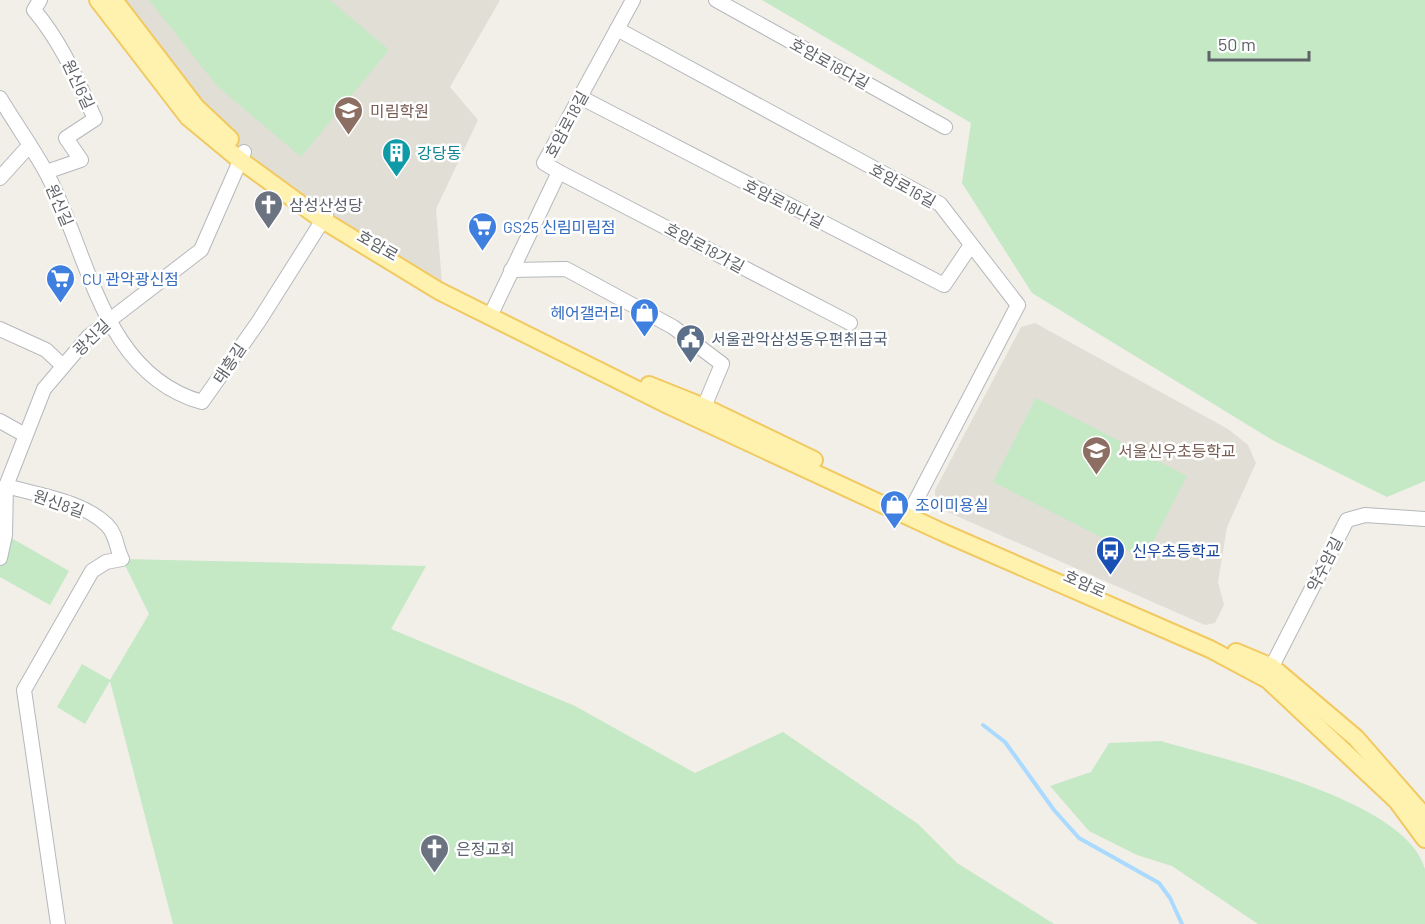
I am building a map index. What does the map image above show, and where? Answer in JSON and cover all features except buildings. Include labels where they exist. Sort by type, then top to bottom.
[{"type":"main road","points":[[98,0],[188,117],[242,156]]},
{"type":"main road","name":"호암로","points":[[114,0],[196,107],[242,156],[324,217],[442,283],[642,382],[704,407],[912,508],[1269,673],[1356,738],[1425,817]]},
{"type":"main road","points":[[324,217],[439,291],[670,406],[944,533],[1269,673],[1396,801],[1425,838]]},
{"type":"street","name":"원신6길","points":[[40,0],[34,10],[53,32],[95,118],[66,138],[81,160],[46,172]]},
{"type":"street","name":"호암로18길","points":[[494,308],[559,172],[544,164],[633,0]]},
{"type":"street","name":"호암로18다길","points":[[716,0],[945,127]]},
{"type":"street","name":"호암로16길","points":[[617,29],[940,204],[1018,305],[912,508]]},
{"type":"street","name":"호암로18나길","points":[[580,97],[944,285],[971,245]]},
{"type":"street","name":"원신길","points":[[0,98],[28,147],[46,172],[108,320]]},
{"type":"street","points":[[0,178],[28,147]]},
{"type":"street","name":"광신길","points":[[0,558],[5,535],[6,466],[26,435],[44,389],[108,320],[201,250],[242,156]]},
{"type":"street","name":"호암로18가길","points":[[559,172],[850,323]]},
{"type":"street","name":"태흥길","points":[[108,320],[136,362],[156,381],[178,396],[202,402],[259,321],[324,217]]},
{"type":"street","points":[[511,270],[566,269],[673,327],[722,364],[704,407]]},
{"type":"street","points":[[0,329],[46,350],[63,366]]},
{"type":"street","points":[[0,422],[26,435]]},
{"type":"street","name":"원신8길","points":[[6,486],[90,512],[107,525],[114,534],[122,559],[106,562],[92,571],[24,690],[58,924]]},
{"type":"street","name":"약수암길","points":[[1269,673],[1347,520],[1365,515],[1425,519]]},
{"type":"shaded area","name":"미림학원","points":[[114,0],[500,0],[450,87],[478,120],[436,209],[442,283],[326,215],[244,152],[196,107]]},
{"type":"shaded area","name":"서울신우초등학교","points":[[1035,323],[1228,429],[1248,445],[1256,463],[1227,527],[1218,582],[1224,605],[1215,623],[1205,625],[936,507],[935,490],[1021,327]]},
{"type":"green space","points":[[149,0],[330,0],[389,50],[301,157],[217,86]]},
{"type":"green space","points":[[762,0],[1425,0],[1425,481],[1387,497],[1274,441],[1032,293],[962,183],[971,123]]},
{"type":"green space","points":[[1036,398],[1187,476],[1144,559],[993,482]]},
{"type":"green space","points":[[0,483],[6,535],[69,571],[50,605],[0,577]]},
{"type":"green space","points":[[122,559],[426,566],[391,629],[575,706],[695,773],[783,732],[918,824],[957,863],[1054,924],[173,924],[110,681],[85,724],[57,707],[82,664],[110,680],[149,614]]},
{"type":"green space","points":[[1161,741],[1267,771],[1310,786],[1350,803],[1385,822],[1411,844],[1425,869],[1425,924],[1258,924],[1172,866],[1137,855],[1089,831],[1050,786],[1091,772],[1109,743]]},
{"type":"waterway","points":[[983,725],[1005,742],[1054,810],[1079,838],[1159,883],[1170,898],[1182,924]]},
{"type":"place","name":"미림학원","points":[[349,136]]},
{"type":"place","name":"강당동","points":[[396,178]]},
{"type":"place","name":"삼성산성당","points":[[268,230]]},
{"type":"place","name":"GS25 신림미림점","points":[[482,252]]},
{"type":"place","name":"CU 관악광신점","points":[[61,304]]},
{"type":"place","name":"헤어갤러리","points":[[645,338]]},
{"type":"place","name":"서울관악삼성동우편취급국","points":[[690,364]]},
{"type":"place","name":"서울신우초등학교","points":[[1097,476]]},
{"type":"place","name":"조이미용실","points":[[894,530]]},
{"type":"place","name":"신우초등학교","points":[[1111,576]]},
{"type":"place","name":"은정교회","points":[[435,874]]}]
